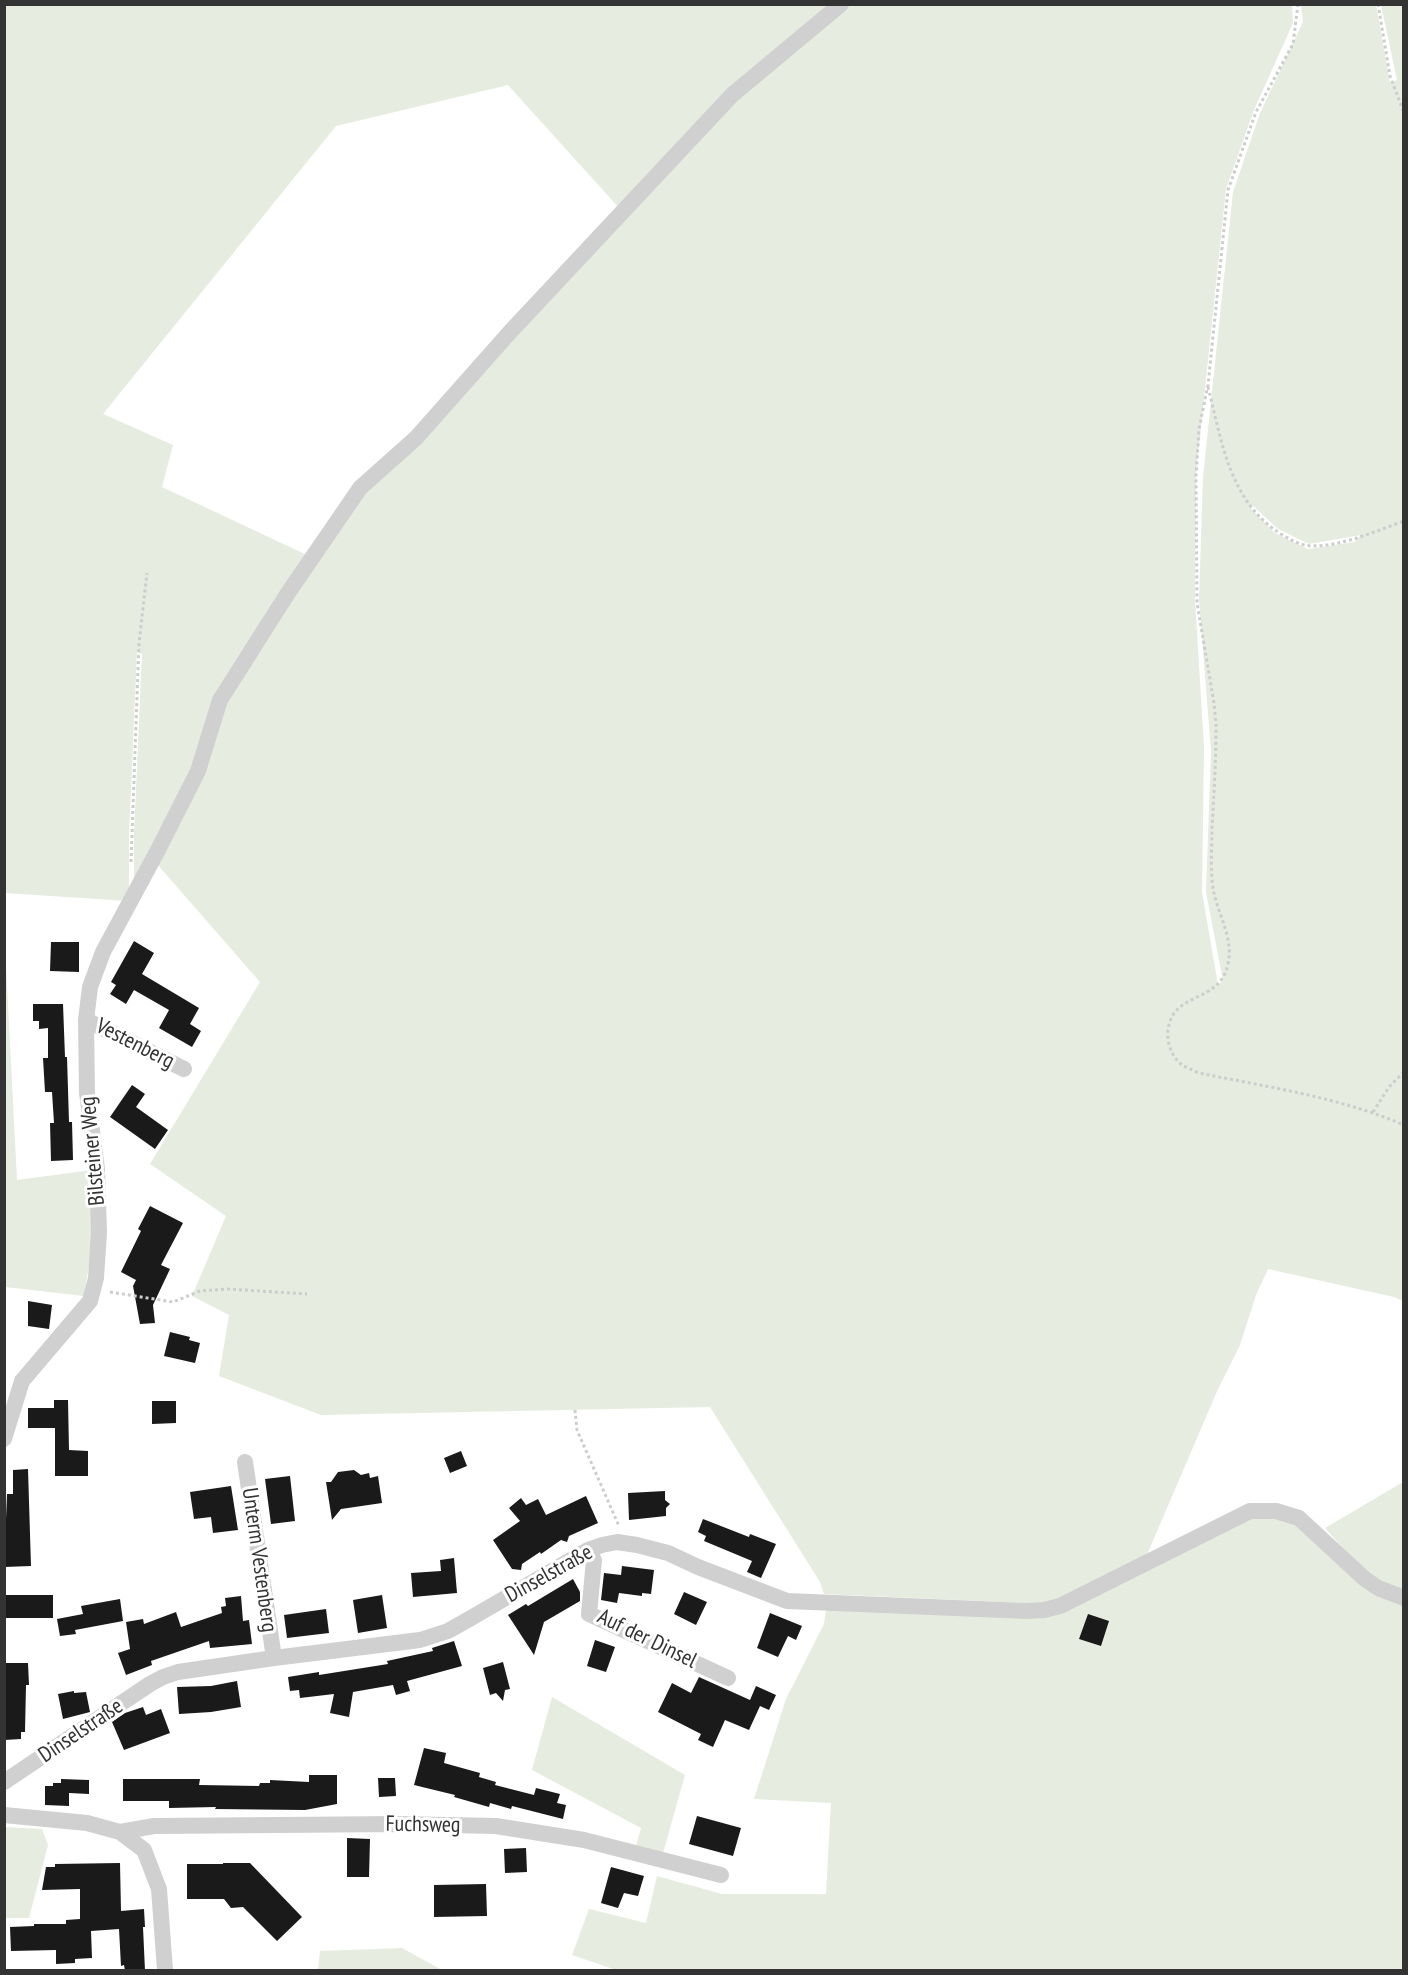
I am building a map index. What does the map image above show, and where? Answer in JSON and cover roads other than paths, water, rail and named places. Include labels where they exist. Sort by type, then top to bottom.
[{"type":"street","name":"Bilsteiner Weg","points":[[4,1439],[22,1381],[90,1301],[96,1278],[99,1232],[98,1179],[87,1093],[86,1020],[90,987],[103,952],[198,771],[220,700],[288,592],[360,488],[423,430],[510,332],[732,95],[841,4]]},
{"type":"street","name":"Vestenberg","points":[[86,1020],[184,1069]]},
{"type":"street","name":"Unterm Vestenberg","points":[[245,1462],[274,1658]]},
{"type":"street","name":"Dinselstraße","points":[[4,1782],[163,1677],[178,1672],[274,1658],[420,1640],[448,1630],[471,1618],[588,1550],[602,1545],[623,1543],[668,1553],[776,1598],[801,1603],[1044,1611],[1060,1606],[1250,1511],[1270,1510],[1288,1513],[1299,1518],[1365,1579],[1378,1588],[1404,1598]]},
{"type":"street","name":"Auf der Dinsel","points":[[588,1550],[594,1560],[589,1614],[728,1678]]},
{"type":"street","points":[[4,1815],[87,1823],[120,1832],[144,1850],[159,1889],[165,1971]]},
{"type":"street","name":"Fuchsweg","points":[[120,1832],[154,1826],[400,1824],[496,1826],[584,1840],[721,1875]]}]
